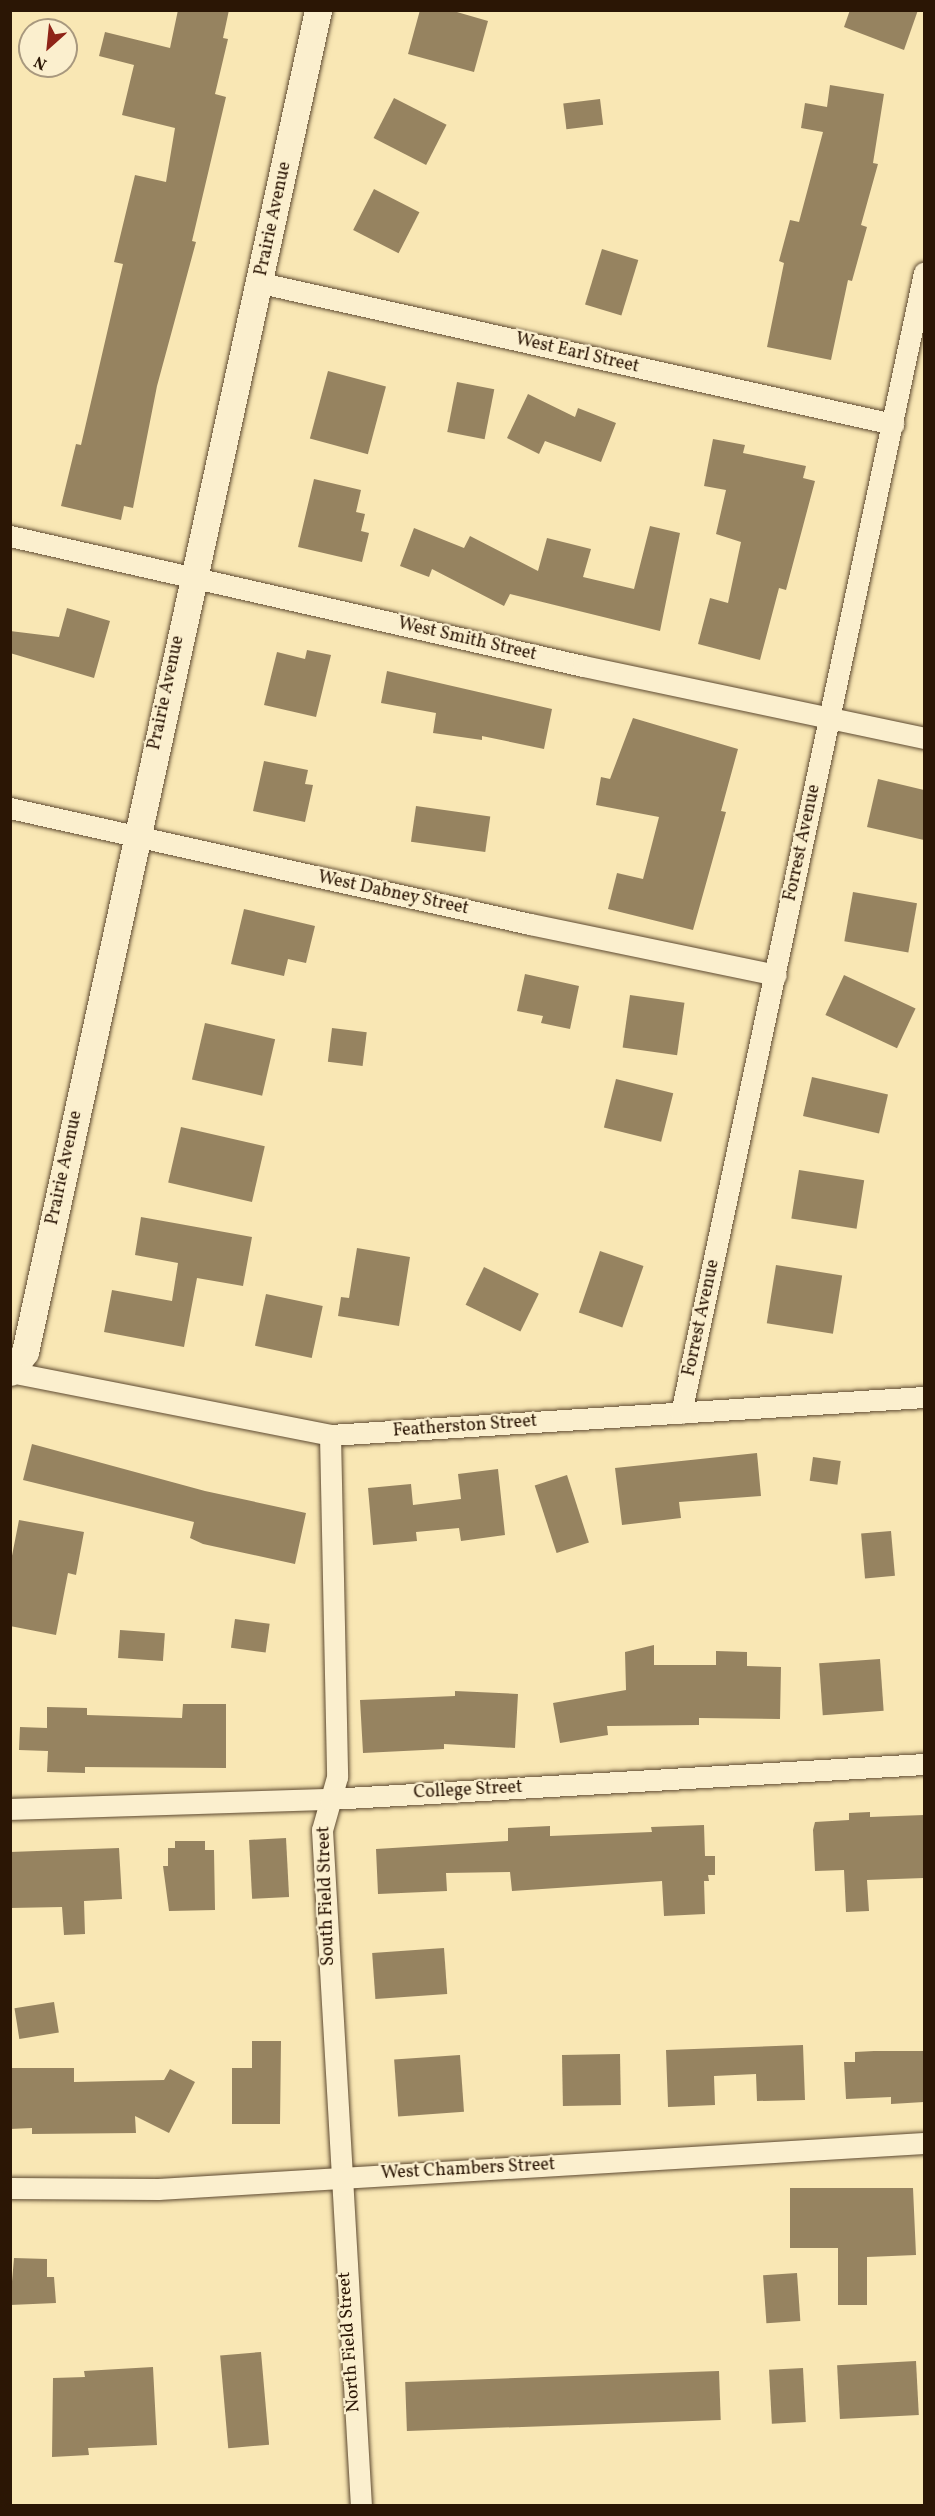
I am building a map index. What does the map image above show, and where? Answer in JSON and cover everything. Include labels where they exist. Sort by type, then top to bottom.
[{"type":"street","name":"Prairie Avenue","points":[[10,1372],[25,1352],[191,577],[261,284],[318,10]]},
{"type":"street","name":"Forrest Avenue","points":[[681,1413],[924,273]]},
{"type":"street","name":"West Earl Street","points":[[261,284],[893,424]]},
{"type":"street","name":"West Smith Street","points":[[10,536],[924,738]]},
{"type":"street","name":"West Dabney Street","points":[[10,808],[776,975]]},
{"type":"street","name":"Featherston Street","points":[[10,1372],[330,1435],[924,1397]]},
{"type":"street","name":"South Field Street","points":[[330,1435],[337,1776],[322,1830],[340,2178]]},
{"type":"street","name":"College Street","points":[[10,1809],[330,1799],[924,1764]]},
{"type":"street","name":"West Chambers Street","points":[[10,2188],[158,2189],[924,2143]]},
{"type":"street","name":"North Field Street","points":[[340,2178],[361,2505]]},
{"type":"building","points":[[178,10],[229,10],[223,38],[228,39],[215,94],[226,97],[192,241],[196,242],[157,386],[133,508],[124,506],[121,520],[61,506],[76,444],[81,445],[123,264],[114,262],[135,175],[166,182],[175,128],[122,115],[134,65],[99,56],[105,32],[170,48]]},
{"type":"building","points":[[420,10],[450,10],[488,21],[474,72],[408,54]]},
{"type":"building","points":[[850,10],[918,10],[904,50],[844,27]]},
{"type":"building","points":[[830,85],[884,94],[873,163],[878,164],[861,225],[867,227],[852,281],[848,280],[831,360],[767,347],[784,263],[779,261],[790,220],[799,222],[823,132],[801,128],[805,103],[827,107]]},
{"type":"building","points":[[394,98],[447,125],[426,165],[374,138]]},
{"type":"building","points":[[600,99],[603,125],[566,129],[563,104]]},
{"type":"building","points":[[374,189],[419,212],[399,253],[353,230]]},
{"type":"building","points":[[602,249],[638,260],[621,316],[585,304]]},
{"type":"building","points":[[328,371],[386,387],[368,454],[310,439]]},
{"type":"building","points":[[457,382],[494,389],[485,439],[447,432]]},
{"type":"building","points":[[528,394],[575,417],[578,408],[616,423],[601,462],[545,441],[539,454],[507,438]]},
{"type":"building","points":[[713,439],[745,445],[743,453],[806,466],[803,478],[815,481],[786,590],[779,588],[760,660],[698,644],[710,598],[728,603],[741,542],[716,534],[726,490],[704,486]]},
{"type":"building","points":[[314,479],[361,490],[356,512],[365,514],[361,531],[369,533],[362,562],[298,547]]},
{"type":"building","points":[[650,526],[680,533],[660,631],[510,594],[504,606],[432,569],[429,577],[400,566],[414,528],[464,548],[470,536],[538,571],[547,538],[591,549],[583,577],[634,589]]},
{"type":"building","points":[[67,608],[110,621],[94,678],[10,653],[10,631],[59,637]]},
{"type":"building","points":[[307,650],[331,655],[316,717],[264,705],[277,652],[305,659]]},
{"type":"building","points":[[387,671],[552,709],[544,749],[482,736],[482,740],[433,733],[436,713],[381,703]]},
{"type":"building","points":[[633,718],[738,749],[721,811],[726,812],[693,930],[608,909],[617,873],[643,879],[659,817],[596,805],[601,777],[610,779]]},
{"type":"building","points":[[264,761],[308,770],[305,784],[313,785],[305,822],[253,811]]},
{"type":"building","points":[[878,779],[924,790],[924,840],[867,827]]},
{"type":"building","points":[[416,806],[490,816],[485,852],[411,842]]},
{"type":"building","points":[[853,892],[917,903],[908,953],[844,941]]},
{"type":"building","points":[[244,909],[315,926],[306,963],[288,959],[284,976],[231,964]]},
{"type":"building","points":[[525,974],[579,986],[570,1029],[541,1023],[543,1016],[517,1011]]},
{"type":"building","points":[[844,975],[916,1008],[897,1048],[825,1015]]},
{"type":"building","points":[[630,995],[684,1003],[677,1055],[623,1047]]},
{"type":"building","points":[[205,1023],[275,1039],[262,1096],[192,1080]]},
{"type":"building","points":[[332,1028],[367,1032],[363,1066],[328,1062]]},
{"type":"building","points":[[812,1077],[888,1095],[879,1134],[803,1116]]},
{"type":"building","points":[[616,1079],[673,1093],[661,1142],[604,1128]]},
{"type":"building","points":[[181,1127],[265,1146],[252,1202],[168,1183]]},
{"type":"building","points":[[799,1170],[864,1180],[857,1229],[791,1218]]},
{"type":"building","points":[[141,1217],[252,1237],[243,1286],[197,1278],[184,1347],[104,1332],[112,1290],[172,1301],[178,1263],[135,1255]]},
{"type":"building","points":[[357,1248],[410,1257],[399,1326],[338,1316],[341,1297],[349,1298]]},
{"type":"building","points":[[600,1251],[643,1266],[622,1327],[579,1312]]},
{"type":"building","points":[[776,1265],[842,1275],[833,1334],[767,1323]]},
{"type":"building","points":[[484,1267],[539,1294],[520,1331],[466,1305]]},
{"type":"building","points":[[266,1294],[323,1306],[312,1358],[255,1346]]},
{"type":"building","points":[[32,1444],[205,1491],[306,1513],[295,1564],[203,1544],[190,1538],[194,1522],[23,1480]]},
{"type":"building","points":[[757,1453],[761,1496],[679,1502],[681,1518],[622,1525],[615,1468]]},
{"type":"building","points":[[813,1457],[841,1461],[837,1485],[810,1481]]},
{"type":"building","points":[[498,1469],[505,1535],[461,1541],[459,1528],[416,1532],[417,1541],[373,1545],[368,1488],[411,1484],[413,1505],[461,1499],[458,1474]]},
{"type":"building","points":[[567,1475],[589,1543],[557,1553],[535,1486]]},
{"type":"building","points":[[19,1520],[84,1532],[76,1575],[68,1573],[56,1635],[10,1626],[10,1566]]},
{"type":"building","points":[[891,1531],[895,1576],[865,1578],[861,1534]]},
{"type":"building","points":[[235,1619],[270,1624],[266,1653],[231,1648]]},
{"type":"building","points":[[120,1630],[165,1633],[163,1661],[118,1658]]},
{"type":"building","points":[[654,1645],[654,1665],[716,1665],[716,1651],[747,1652],[747,1666],[781,1667],[780,1719],[699,1718],[699,1725],[607,1726],[608,1735],[560,1743],[553,1703],[626,1690],[625,1652]]},
{"type":"building","points":[[880,1659],[884,1711],[823,1715],[819,1663]]},
{"type":"building","points":[[455,1691],[518,1694],[515,1748],[444,1744],[444,1749],[363,1753],[360,1700],[455,1696]]},
{"type":"building","points":[[183,1704],[226,1704],[226,1768],[85,1767],[85,1773],[47,1772],[48,1751],[19,1750],[20,1727],[47,1728],[47,1707],[87,1708],[87,1715],[182,1718]]},
{"type":"building","points":[[870,1812],[870,1817],[924,1815],[924,1878],[867,1880],[869,1911],[846,1912],[844,1870],[815,1871],[813,1830],[815,1822],[849,1820],[849,1813]]},
{"type":"building","points":[[704,1825],[705,1856],[715,1856],[715,1875],[708,1875],[709,1881],[704,1881],[705,1914],[664,1916],[662,1881],[512,1891],[510,1872],[446,1873],[447,1891],[378,1894],[376,1849],[508,1841],[508,1828],[550,1826],[550,1836],[652,1832],[651,1827]]},
{"type":"building","points":[[286,1838],[289,1897],[252,1899],[249,1840]]},
{"type":"building","points":[[175,1841],[205,1841],[205,1850],[214,1850],[215,1910],[169,1911],[163,1866],[168,1866],[168,1848],[175,1848]]},
{"type":"building","points":[[119,1848],[122,1899],[84,1901],[85,1934],[64,1935],[62,1907],[10,1908],[10,1852]]},
{"type":"building","points":[[444,1948],[447,1994],[375,1999],[372,1953]]},
{"type":"building","points":[[54,2002],[59,2033],[19,2039],[14,2008]]},
{"type":"building","points":[[252,2041],[281,2041],[280,2124],[232,2124],[232,2068],[252,2068]]},
{"type":"building","points":[[803,2045],[805,2100],[757,2101],[756,2074],[714,2076],[715,2105],[668,2107],[666,2050]]},
{"type":"building","points":[[924,2051],[924,2102],[891,2104],[891,2097],[846,2099],[844,2062],[855,2062],[855,2052]]},
{"type":"building","points":[[620,2054],[621,2105],[563,2106],[562,2055]]},
{"type":"building","points":[[460,2055],[464,2112],[398,2116],[394,2060]]},
{"type":"building","points":[[10,2068],[74,2068],[74,2082],[164,2080],[170,2069],[195,2082],[169,2133],[135,2116],[136,2133],[32,2134],[32,2128],[10,2129]]},
{"type":"building","points":[[790,2188],[913,2188],[916,2255],[867,2257],[867,2305],[838,2305],[838,2248],[790,2248]]},
{"type":"building","points":[[14,2258],[47,2259],[47,2277],[54,2277],[56,2303],[10,2305]]},
{"type":"building","points":[[797,2273],[800,2321],[766,2323],[763,2275]]},
{"type":"building","points":[[261,2352],[269,2445],[228,2448],[220,2356]]},
{"type":"building","points":[[916,2361],[919,2415],[840,2419],[837,2365]]},
{"type":"building","points":[[153,2367],[157,2445],[88,2448],[89,2455],[52,2457],[53,2378],[85,2377],[84,2371]]},
{"type":"building","points":[[803,2368],[806,2422],[772,2424],[769,2370]]},
{"type":"building","points":[[719,2371],[721,2420],[407,2431],[405,2382]]}]
